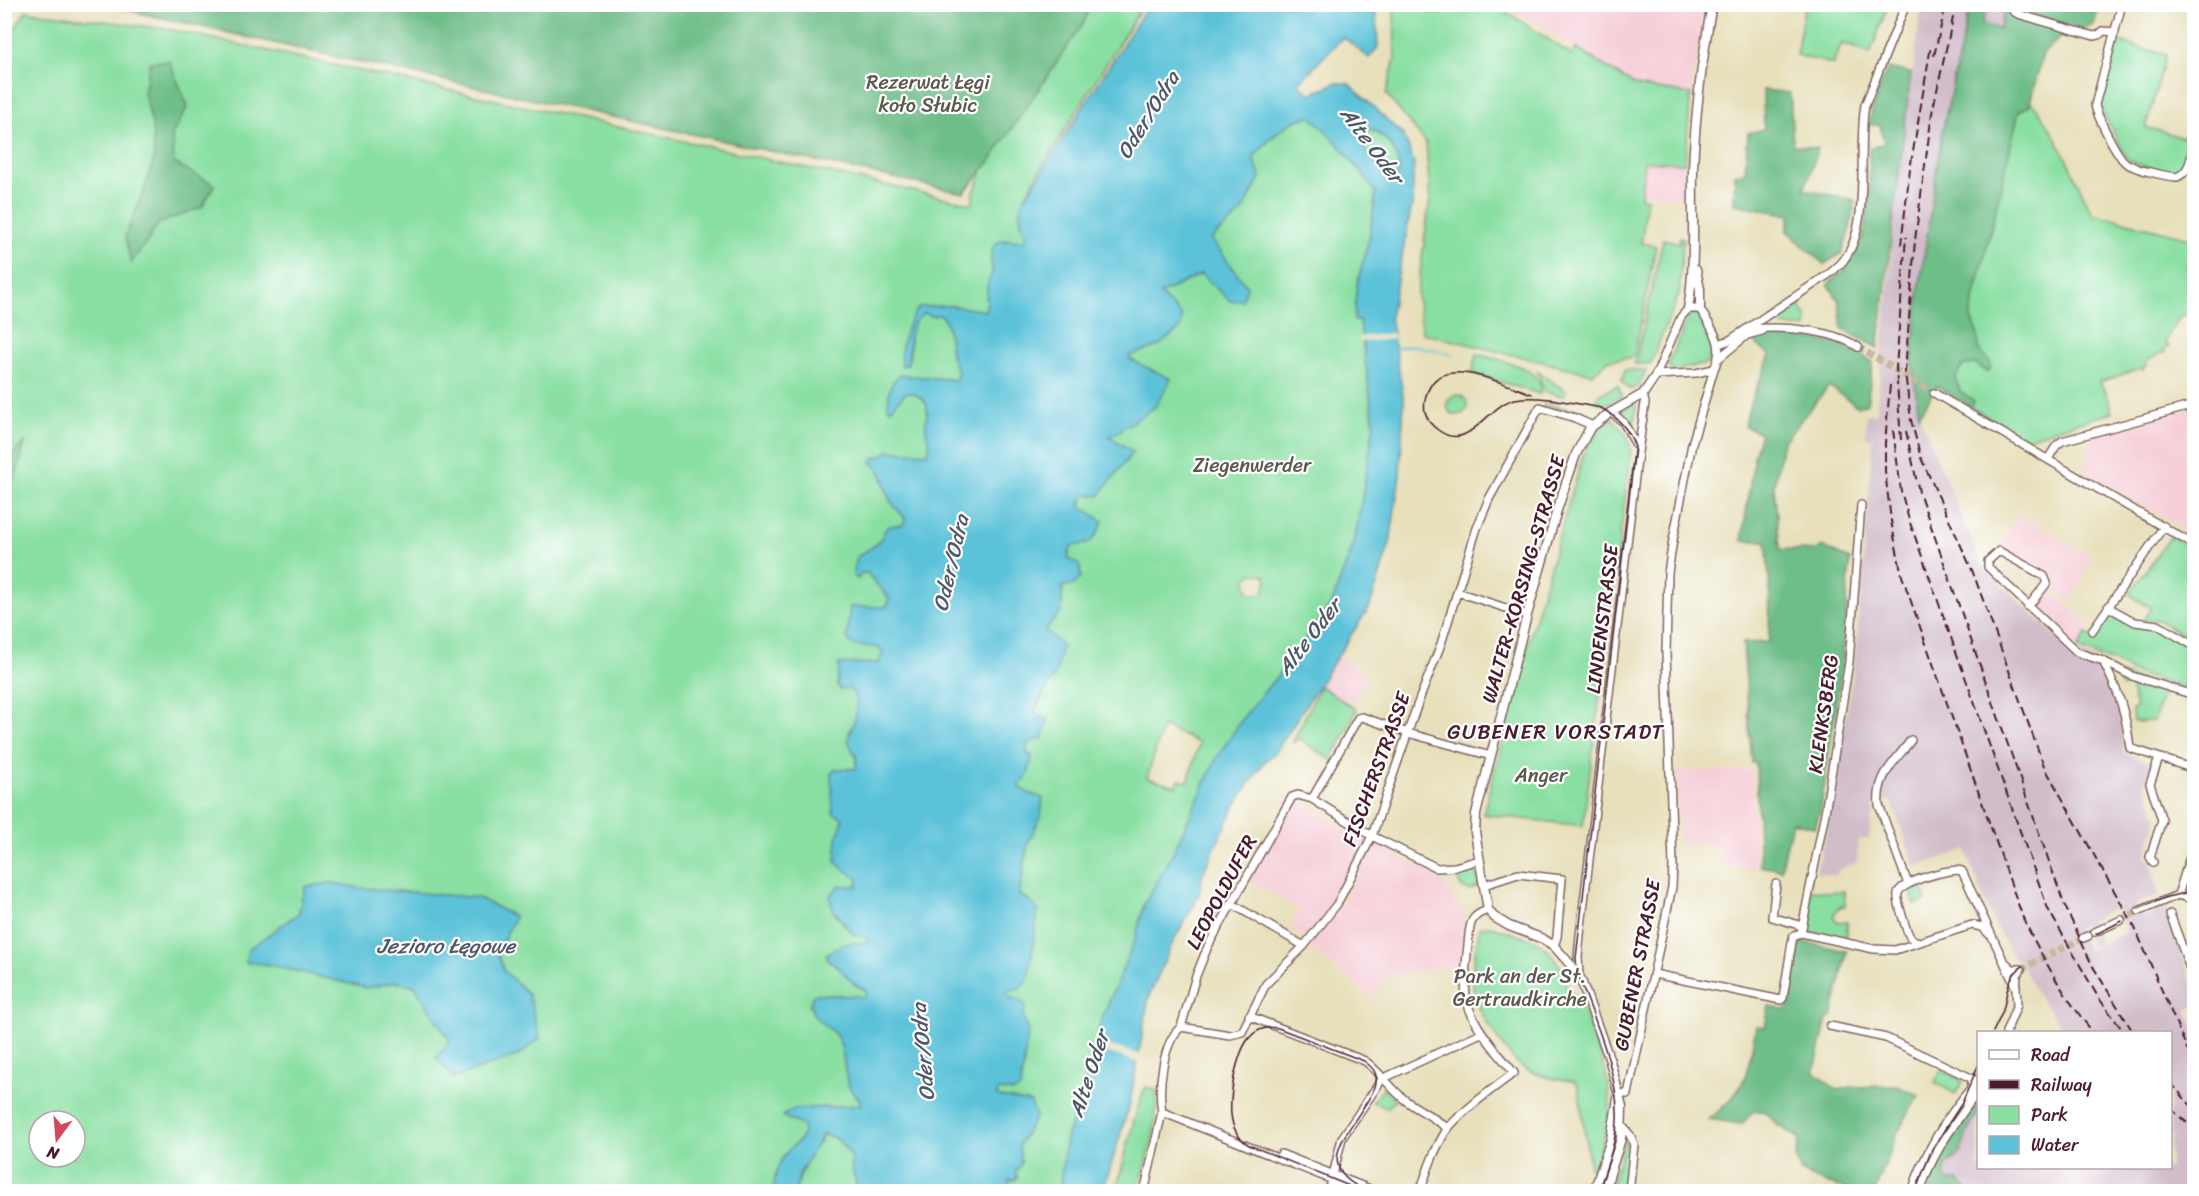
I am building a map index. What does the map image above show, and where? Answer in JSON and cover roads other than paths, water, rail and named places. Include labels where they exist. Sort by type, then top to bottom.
[{"type":"street","points":[[1643,394],[1656,375],[1681,317],[1688,309],[1693,258],[1694,148],[1712,4]]},
{"type":"street","points":[[1719,344],[1730,340],[1829,274],[1843,262],[1852,246],[1862,193],[1862,122],[1865,105],[1906,4]]},
{"type":"street","points":[[2013,4],[2013,11],[2018,14],[2094,36],[2103,31],[2115,32]]},
{"type":"street","points":[[2122,4],[2095,105],[2098,115],[2121,158],[2130,165],[2177,177],[2188,169],[2194,144]]},
{"type":"street","points":[[1693,258],[1700,289],[1700,309],[1715,332],[1719,344],[1718,359]]},
{"type":"street","points":[[1688,309],[1700,309]]},
{"type":"street","points":[[1747,329],[1776,329],[1837,337],[1858,347]]},
{"type":"street","points":[[1718,359],[1747,335],[1776,329]]},
{"type":"street","name":"GUBENER STRASSE","points":[[1618,1094],[1628,1094],[1672,887],[1666,658],[1668,573],[1692,444],[1718,359]]},
{"type":"street","points":[[1656,375],[1696,373],[1714,369]]},
{"type":"street","points":[[1934,393],[2194,545]]},
{"type":"street","name":"WALTER-KORSING-STRASSE","points":[[1488,910],[1474,831],[1476,814],[1527,615],[1557,510],[1576,454],[1593,426],[1611,412],[1643,394]]},
{"type":"street","name":"LINDENSTRASSE","points":[[1604,1191],[1623,1128],[1622,1107],[1610,1061],[1580,977],[1578,958],[1638,452],[1646,403],[1643,394]]},
{"type":"street","points":[[2048,459],[2062,441],[2194,405]]},
{"type":"street","name":"FISCHERSTRASSE","points":[[1181,1027],[1230,1035],[1242,1032],[1266,984],[1304,946],[1336,904],[1372,836],[1407,733],[1441,644],[1477,528],[1489,499],[1540,407],[1593,426]]},
{"type":"street","points":[[1611,412],[1623,422],[1638,452]]},
{"type":"street","name":"KLENKSBERG","points":[[1654,974],[1781,1000],[1783,998],[1793,936],[1801,929],[1825,813],[1848,662],[1862,505]]},
{"type":"street","points":[[2092,631],[2164,526]]},
{"type":"street","points":[[2028,607],[2047,583],[2044,576],[2006,555],[1995,553],[1988,561],[1988,567],[2028,607],[2077,652],[2103,661],[2132,676],[2194,695]]},
{"type":"street","points":[[1457,592],[1527,615]]},
{"type":"street","points":[[2108,607],[2135,622],[2158,625],[2194,646]]},
{"type":"street","points":[[2103,661],[2121,697],[2127,719],[2130,748],[2194,770]]},
{"type":"street","points":[[1479,860],[1455,867],[1437,868],[1372,836],[1312,799],[1358,718],[1362,717],[1407,733],[1491,756]]},
{"type":"street","points":[[1908,884],[1879,805],[1878,796],[1885,772],[1911,740]]},
{"type":"street","points":[[2153,862],[2150,857],[2162,820],[2150,784],[2159,758]]},
{"type":"street","name":"LEOPOLDUFER","points":[[1181,1027],[1196,976],[1208,946],[1292,797],[1298,795],[1312,799]]},
{"type":"street","points":[[2178,895],[2194,844]]},
{"type":"street","points":[[1922,942],[1914,940],[1909,935],[1897,898],[1899,890],[1908,884],[1952,870],[1962,871],[1984,925],[2016,988]]},
{"type":"street","points":[[1484,885],[1518,874],[1562,879],[1557,937],[1554,946]]},
{"type":"street","points":[[1776,884],[1772,918],[1801,929],[1884,951],[1922,942],[1972,925],[1984,925]]},
{"type":"street","points":[[2139,911],[2178,895],[2194,900]]},
{"type":"street","points":[[1232,904],[1304,946]]},
{"type":"street","points":[[1420,1191],[1437,1146],[1448,1129],[1492,1089],[1514,1073],[1482,1033],[1466,997],[1465,977],[1472,919],[1478,913],[1488,910],[1494,917],[1509,926],[1543,939],[1554,946],[1580,977]]},
{"type":"street","points":[[2170,914],[2194,979]]},
{"type":"street","points":[[2089,936],[2121,920]]},
{"type":"street","points":[[2002,959],[2012,969],[2021,969],[2017,975],[2017,1005],[2006,1031]]},
{"type":"street","points":[[1250,1016],[1365,1061],[1406,1101],[1448,1129]]},
{"type":"street","points":[[1830,1026],[1886,1038],[1976,1079],[1975,1090],[1936,1151],[1927,1168],[1920,1191]]},
{"type":"street","points":[[1142,1191],[1146,1184],[1162,1112],[1160,1101],[1163,1066],[1171,1040],[1181,1027]]},
{"type":"street","points":[[1329,1191],[1342,1138],[1382,1079],[1482,1033]]},
{"type":"street","points":[[1912,1191],[1929,1147],[1975,1090]]},
{"type":"street","name":"LINDENSTRASSE","points":[[1594,1191],[1611,1139],[1618,1094]]},
{"type":"street","points":[[1162,1112],[1363,1191]]},
{"type":"street","points":[[1623,1128],[1630,1135],[1634,1144],[1629,1191]]},
{"type":"street","points":[[1332,1177],[1377,1191]]},
{"type":"water","points":[[1148,5],[1368,5],[1376,13],[1378,47],[1369,58],[1343,37],[1298,84],[1311,94],[1335,83],[1348,83],[1404,136],[1414,163],[1412,205],[1390,316],[1404,401],[1400,475],[1390,543],[1370,606],[1275,753],[1264,762],[1235,806],[1203,873],[1198,898],[1174,940],[1149,996],[1130,1103],[1103,1191],[1059,1191],[1066,1139],[1098,1042],[1099,1027],[1136,937],[1144,905],[1172,855],[1216,759],[1243,718],[1288,663],[1332,603],[1355,540],[1374,425],[1360,322],[1354,320],[1357,285],[1369,240],[1376,192],[1337,143],[1310,116],[1285,126],[1253,157],[1260,177],[1243,211],[1211,239],[1247,287],[1242,300],[1230,301],[1201,274],[1160,294],[1182,316],[1180,329],[1158,346],[1129,356],[1131,360],[1171,379],[1155,407],[1110,437],[1133,452],[1099,496],[1085,494],[1080,506],[1103,521],[1092,540],[1071,546],[1068,558],[1080,566],[1081,577],[1074,585],[1063,586],[1061,612],[1045,630],[1062,645],[1055,676],[1040,698],[1034,713],[1048,720],[1043,738],[1028,743],[1026,753],[1032,756],[1028,774],[1019,786],[1028,793],[1043,798],[1041,816],[1028,843],[1019,895],[1030,901],[1038,910],[1028,980],[1020,988],[1008,990],[1007,996],[1026,1006],[1023,1015],[1028,1033],[1020,1088],[1014,1092],[999,1090],[996,1096],[1031,1103],[1036,1116],[1019,1145],[1021,1164],[1016,1171],[1017,1178],[1009,1180],[1009,1191],[858,1191],[851,1165],[852,1157],[837,1139],[823,1134],[800,1173],[795,1191],[774,1191],[781,1161],[801,1138],[804,1131],[803,1126],[782,1116],[794,1109],[861,1105],[849,1086],[839,1040],[815,1017],[811,1005],[812,996],[817,994],[865,997],[866,990],[854,984],[834,963],[828,960],[826,954],[843,944],[868,942],[867,938],[850,931],[834,910],[830,896],[839,886],[857,886],[858,879],[836,863],[837,835],[843,818],[833,813],[831,773],[836,769],[856,769],[857,758],[848,741],[856,714],[856,701],[849,688],[840,690],[837,685],[839,664],[878,663],[883,653],[877,647],[852,645],[847,638],[850,607],[887,607],[889,598],[867,573],[861,573],[858,579],[853,574],[857,557],[876,544],[887,527],[903,525],[905,518],[890,501],[881,471],[871,462],[875,457],[881,457],[888,451],[928,453],[930,443],[926,430],[926,403],[915,394],[905,393],[891,409],[888,407],[890,389],[897,377],[901,375],[956,380],[958,371],[954,364],[945,320],[941,315],[931,316],[924,313],[911,329],[908,363],[902,366],[901,352],[908,327],[919,307],[953,306],[985,311],[988,281],[993,270],[991,253],[993,247],[996,243],[1005,240],[1024,241],[1026,234],[1021,219],[1022,203]],"holes":[[[1363,127],[1384,138],[1394,150],[1399,165],[1399,173],[1395,178],[1376,164],[1363,146],[1358,131]]]},
{"type":"water","name":"Jezioro Łęgowe","points":[[331,883],[360,888],[479,898],[515,917],[497,952],[504,971],[528,994],[540,1038],[521,1054],[454,1078],[436,1058],[450,1041],[414,985],[395,982],[367,988],[266,964],[246,962],[249,949],[299,913],[305,887]]},
{"type":"waterway","points":[[1395,349],[1415,346],[1454,355]]},
{"type":"tunnel","points":[[1858,347],[1934,393]]},
{"type":"tunnel","points":[[2121,920],[2139,911]]},
{"type":"tunnel","points":[[2021,969],[2083,938]]},
{"type":"tram line","points":[[1532,394],[1479,376],[1451,373],[1439,377],[1431,385],[1425,398],[1424,408],[1428,420],[1436,428],[1449,436],[1459,436],[1469,432],[1505,403],[1515,399],[1535,398],[1569,402],[1601,408],[1607,412],[1626,429],[1635,447],[1576,958],[1577,972],[1609,1064],[1617,1101],[1615,1138],[1598,1192]]},
{"type":"tram line","points":[[2138,909],[2167,897],[2194,891]]},
{"type":"tram line","points":[[2096,934],[2122,921]]},
{"type":"tram line","points":[[1993,1031],[2002,1013],[2008,985],[2013,975],[2023,966]]},
{"type":"tram line","points":[[1364,1192],[1249,1145],[1236,1132],[1231,1114],[1234,1077],[1246,1042],[1259,1030],[1278,1028],[1364,1061],[1373,1069],[1376,1075],[1375,1087],[1341,1144],[1337,1158],[1340,1170],[1350,1182],[1370,1192]]},
{"type":"tram line","points":[[1915,1192],[1932,1149],[1962,1103],[1977,1068]]},
{"type":"railway","points":[[1934,56],[1946,4]]},
{"type":"railway","points":[[1956,4],[1932,113],[1915,240],[1905,372],[1911,420],[1921,458],[1972,570],[2044,766],[2135,928],[2194,1065]]},
{"type":"railway","points":[[1901,245],[1910,169],[1931,46]]},
{"type":"railway","points":[[1901,440],[1896,368],[1906,237]]},
{"type":"railway","points":[[1890,385],[1885,471],[1891,521],[1902,576],[2023,918],[2055,977],[2092,1031]]},
{"type":"railway","points":[[1893,430],[1901,491],[1909,520],[2048,909],[2098,997],[2123,1031]]},
{"type":"railway","points":[[1906,431],[1919,492],[2064,904],[2092,965],[2132,1031]]},
{"type":"railway","points":[[2172,1084],[2194,1109]]},
{"type":"railway","points":[[2172,1110],[2194,1129]]},
{"type":"district","name":"GUBENER VORSTADT","points":[[1556,732]]},
{"type":"park label","name":"Rezerwat Łęgi koło Słubic","points":[[928,94]]},
{"type":"park label","name":"Ziegenwerder","points":[[1252,465]]},
{"type":"park label","name":"Anger","points":[[1541,775]]},
{"type":"park label","name":"Park an der St. Gertraudkirche","points":[[1520,988]]},
{"type":"water label","name":"Oder/Odra","points":[[1148,115]]},
{"type":"water label","name":"Alte Oder","points":[[1372,145]]},
{"type":"water label","name":"Oder/Odra","points":[[951,563]]},
{"type":"water label","name":"Alte Oder","points":[[1309,637]]},
{"type":"water label","name":"Oder/Odra","points":[[923,1052]]},
{"type":"water label","name":"Alte Oder","points":[[1089,1074]]}]
